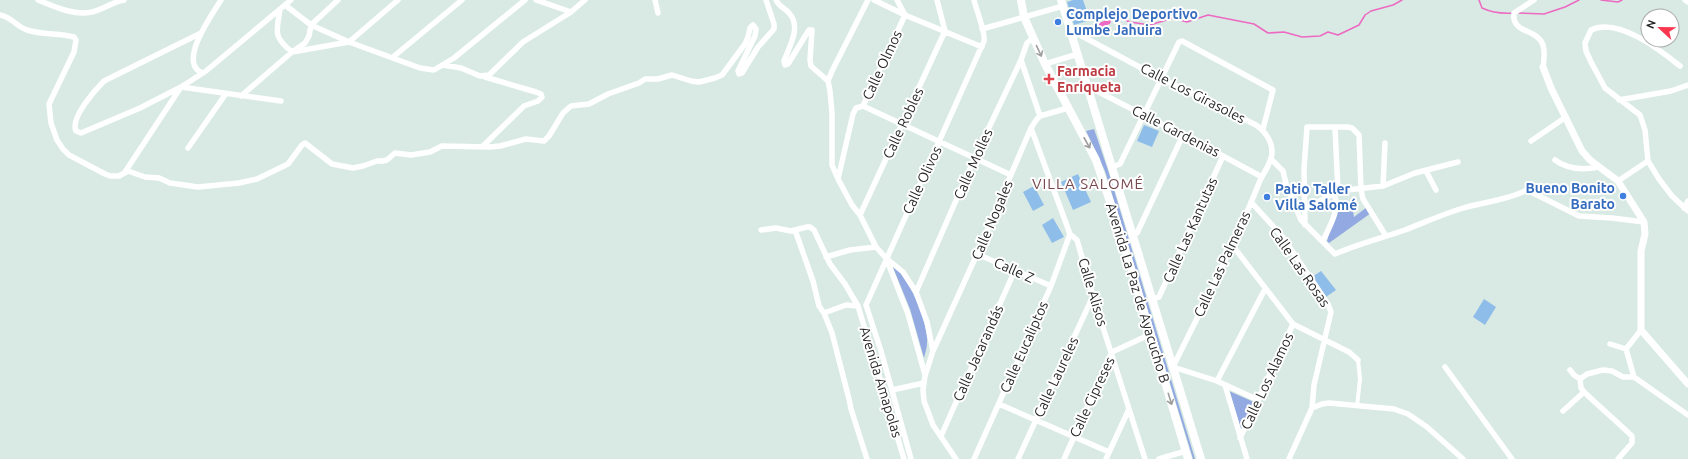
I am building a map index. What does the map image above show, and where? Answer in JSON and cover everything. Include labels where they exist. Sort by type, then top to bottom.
[{"type":"main road","name":"Avenida La Paz de Ayacucho B","points":[[1021,0],[1024,17],[1045,64],[1096,160],[1151,334],[1187,455]]},
{"type":"main road","points":[[1062,3],[1201,459]]},
{"type":"street","points":[[38,0],[54,7],[79,13],[92,12],[112,3],[124,0]]},
{"type":"street","points":[[202,73],[195,67],[194,51],[201,33],[221,0]]},
{"type":"street","points":[[201,33],[166,52],[122,71],[104,82],[88,99],[75,122],[74,129],[78,133],[81,133],[140,108],[181,87],[202,73],[291,0]]},
{"type":"street","points":[[241,96],[292,52],[305,43],[309,36],[311,25],[338,0]]},
{"type":"street","points":[[283,7],[278,37],[282,44],[292,52],[349,42],[398,0]]},
{"type":"street","points":[[393,58],[462,0]]},
{"type":"street","points":[[283,7],[311,25],[349,42],[430,70],[443,65],[464,51],[525,0]]},
{"type":"street","points":[[536,0],[571,12]]},
{"type":"street","points":[[484,76],[492,72],[523,42],[571,12],[585,0]]},
{"type":"street","points":[[655,0],[658,13]]},
{"type":"street","points":[[124,172],[128,171],[145,177],[159,178],[170,183],[198,187],[239,183],[257,179],[288,164],[305,143],[332,164],[354,168],[377,161],[383,161],[395,153],[411,155],[430,152],[442,146],[500,146],[526,139],[544,141],[549,136],[563,113],[571,106],[590,104],[608,94],[639,83],[645,79],[652,80],[672,75],[699,82],[722,75],[741,50],[748,38],[750,26],[753,25],[756,28],[755,36],[738,71],[739,74],[742,73],[758,48],[774,29],[774,24],[766,0]]},
{"type":"street","points":[[776,0],[781,8],[789,13],[795,24],[794,34],[784,63],[788,64],[800,43],[810,30],[812,34],[811,66],[828,81]]},
{"type":"street","points":[[868,0],[832,70],[828,81],[832,113],[832,165],[838,179],[852,205],[860,215],[876,247],[886,258],[903,272],[916,292],[927,322],[933,351]]},
{"type":"street","points":[[874,0],[905,15],[982,47],[985,36],[974,0]]},
{"type":"street","points":[[897,0],[905,15]]},
{"type":"street","points":[[937,0],[945,31]]},
{"type":"street","points":[[1534,0],[1514,13],[1513,19],[1517,25],[1536,36],[1543,43],[1544,68],[1551,88],[1582,151],[1599,167],[1618,181],[1644,222],[1645,234],[1641,251],[1641,330],[1626,349]]},
{"type":"street","points":[[982,29],[1024,17],[1062,3]]},
{"type":"street","points":[[0,15],[12,19],[25,29],[40,34],[63,34],[74,37],[77,43],[74,52],[49,104],[51,123],[57,140],[69,155],[110,176],[119,176],[124,172],[181,87]]},
{"type":"street","name":"Calle Olmos","points":[[838,179],[853,114],[856,108],[863,106],[905,15]]},
{"type":"street","points":[[1680,66],[1644,39],[1622,31],[1597,27],[1591,30],[1585,43],[1586,51],[1605,88],[1640,116],[1645,130],[1648,161],[1659,179],[1686,209]]},
{"type":"street","name":"Calle Robles","points":[[860,215],[945,31]]},
{"type":"street","name":"Calle Los Girasoles","points":[[1072,37],[1078,34],[1160,78],[1263,129]]},
{"type":"street","name":"Calle Molles","points":[[916,292],[975,158],[1021,60],[1027,43],[1033,38]]},
{"type":"street","points":[[1112,167],[1120,164],[1160,78],[1176,47],[1179,42],[1182,41],[1273,90],[1263,129],[1271,144],[1272,160],[1283,171],[1287,188],[1305,225],[1335,254],[1366,242],[1405,230],[1432,218],[1462,208],[1511,197],[1527,190],[1579,216],[1644,222]]},
{"type":"street","name":"Calle Olivos","points":[[866,305],[982,47]]},
{"type":"street","points":[[1045,64],[1078,54]]},
{"type":"street","points":[[1021,60],[1040,116],[1068,108]]},
{"type":"street","points":[[443,65],[461,68],[475,75],[484,76],[536,92],[542,97],[538,101],[524,106],[483,146]]},
{"type":"street","points":[[1619,100],[1671,91],[1688,85]]},
{"type":"street","points":[[181,87],[225,95],[281,101]]},
{"type":"street","name":"Calle Gardenias","points":[[1088,89],[1095,90],[1262,177]]},
{"type":"street","points":[[188,148],[225,95]]},
{"type":"street","points":[[863,106],[1011,175]]},
{"type":"street","name":"Calle Nogales","points":[[925,376],[933,351],[978,254],[1031,128],[1040,116]]},
{"type":"street","points":[[1531,140],[1566,117]]},
{"type":"street","points":[[1305,225],[1304,169],[1307,127],[1352,128],[1359,135],[1361,189],[1363,199],[1386,236]]},
{"type":"street","name":"Calle Alisos","points":[[1031,128],[1070,234],[1077,240],[1093,296],[1145,459]]},
{"type":"street","points":[[1323,241],[1336,210],[1335,128]]},
{"type":"street","points":[[1132,235],[1137,233],[1183,135]]},
{"type":"street","points":[[1382,186],[1384,143]]},
{"type":"street","name":"Calle Las Kantutas","points":[[1152,299],[1159,297],[1224,156]]},
{"type":"street","name":"Calle Las Palmeras","points":[[1173,367],[1233,246],[1262,177],[1272,160]]},
{"type":"street","points":[[1555,160],[1563,166],[1581,168],[1599,167]]},
{"type":"street","points":[[1618,181],[1648,161]]},
{"type":"street","points":[[1309,207],[1336,192],[1382,186],[1415,173],[1458,162]]},
{"type":"street","points":[[1426,171],[1436,190]]},
{"type":"street","points":[[1686,209],[1688,201]]},
{"type":"street","name":"Calle Las Rosas","points":[[1251,202],[1282,236],[1328,304],[1331,312],[1314,386],[1312,408],[1289,459]]},
{"type":"street","name":"Avenida Amapolas","points":[[795,230],[807,227],[812,228],[826,257],[858,306],[904,459]]},
{"type":"street","points":[[761,230],[776,228],[791,231],[795,230],[813,281],[819,306],[824,313],[833,338],[851,409],[867,459]]},
{"type":"street","name":"Calle Eucaliptos","points":[[974,459],[1050,286],[1070,234]]},
{"type":"street","points":[[1233,246],[1293,324],[1349,352],[1358,360],[1360,379],[1357,406]]},
{"type":"street","points":[[826,257],[850,250],[876,247]]},
{"type":"street","name":"Calle Z","points":[[978,254],[1050,286]]},
{"type":"street","points":[[886,258],[908,314],[925,376],[924,401],[929,416],[956,459]]},
{"type":"street","name":"Calle Jacarandás","points":[[941,436],[1015,270]]},
{"type":"street","points":[[1217,381],[1265,289]]},
{"type":"street","name":"Calle Laureles","points":[[1018,459],[1093,296]]},
{"type":"street","points":[[824,313],[846,305],[866,305]]},
{"type":"street","name":"Avenida Amapolas","points":[[866,305],[881,351],[911,459]]},
{"type":"street","name":"Calle Los Alamos","points":[[1240,438],[1293,324]]},
{"type":"street","points":[[1641,330],[1688,384]]},
{"type":"street","name":"Calle Cipreses","points":[[1064,459],[1112,352],[1151,334]]},
{"type":"street","points":[[1610,344],[1626,349]]},
{"type":"street","points":[[1626,349],[1634,377]]},
{"type":"street","points":[[1173,367],[1217,381],[1258,400]]},
{"type":"street","points":[[1445,367],[1512,459]]},
{"type":"street","points":[[1570,370],[1580,379],[1581,388],[1584,392],[1606,414],[1620,424],[1632,436],[1632,442],[1618,459]]},
{"type":"street","points":[[1580,379],[1587,374],[1603,370],[1612,371],[1623,377],[1634,377],[1688,415]]},
{"type":"street","points":[[892,390],[924,383]]},
{"type":"street","points":[[1225,385],[1247,459]]},
{"type":"street","points":[[1563,411],[1584,392]]},
{"type":"street","points":[[1312,408],[1329,403],[1394,409],[1408,414],[1463,459]]},
{"type":"street","points":[[999,404],[1109,452]]},
{"type":"street","points":[[1106,459],[1129,409]]},
{"type":"street","points":[[1159,459],[1187,455]]},
{"type":"shaded area","points":[[1073,0],[1083,0],[1090,20],[1074,25],[1067,2]]},
{"type":"shaded area","points":[[1144,125],[1159,131],[1152,147],[1137,141]]},
{"type":"shaded area","points":[[1094,129],[1108,170],[1195,459],[1193,459],[1105,171],[1086,131]]},
{"type":"shaded area","points":[[1078,174],[1091,202],[1073,210],[1061,182]]},
{"type":"shaded area","points":[[1034,186],[1044,205],[1033,211],[1023,192]]},
{"type":"shaded area","points":[[1352,206],[1354,217],[1367,207],[1371,213],[1329,243],[1327,241],[1337,207]]},
{"type":"shaded area","points":[[1053,218],[1064,237],[1052,243],[1042,225]]},
{"type":"shaded area","points":[[892,265],[898,270],[911,289],[921,312],[927,335],[927,345],[924,358],[910,309]]},
{"type":"shaded area","points":[[1321,271],[1336,290],[1326,297],[1312,277]]},
{"type":"shaded area","points":[[1484,299],[1496,307],[1485,325],[1473,317]]},
{"type":"shaded area","points":[[1229,391],[1256,403],[1242,432]]},
{"type":"waterway","points":[[1108,22],[1113,19],[1123,19],[1130,22],[1150,25],[1173,18],[1187,22],[1208,15],[1254,24],[1268,33],[1284,32],[1302,37],[1320,36],[1328,32],[1338,35],[1359,25],[1365,15],[1371,11],[1393,5],[1402,0]]},
{"type":"waterway","points":[[1479,0],[1482,8],[1486,10],[1497,13],[1513,13]]},
{"type":"waterway","points":[[1519,13],[1544,14],[1565,7],[1579,0]]},
{"type":"waterway","points":[[1601,0],[1618,2],[1622,0]]},
{"type":"waterway","points":[[1096,27],[1108,22]]},
{"type":"place","name":"Complejo Deportivo Lumbe Jahuira","points":[[1058,22]]},
{"type":"place","name":"Farmacia Enriqueta","points":[[1049,79]]},
{"type":"place","name":"Bueno Bonito Barato","points":[[1623,196]]},
{"type":"place","name":"Patio Taller Villa Salomé","points":[[1267,197]]},
{"type":"district","name":"VILLA SALOMÉ","points":[[1088,184]]}]
